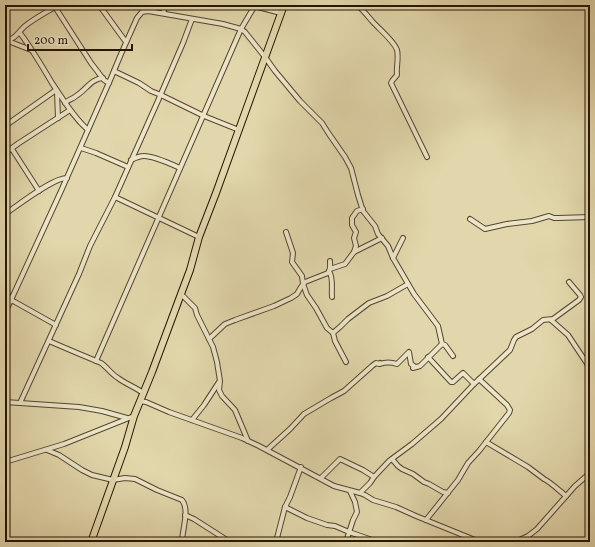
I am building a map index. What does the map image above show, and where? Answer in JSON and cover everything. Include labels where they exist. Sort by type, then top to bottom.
[{"type":"main road","points":[[91,542],[125,447],[134,416],[190,270],[199,237],[284,5]]},
{"type":"street","points":[[99,5],[126,42]]},
{"type":"street","points":[[163,13],[166,5]]},
{"type":"street","points":[[242,5],[253,6],[281,13]]},
{"type":"street","points":[[357,5],[385,34],[396,49],[398,66],[397,75],[392,83],[427,157]]},
{"type":"street","points":[[6,41],[20,32],[25,26],[56,6],[91,63],[109,83]]},
{"type":"street","points":[[96,361],[180,168],[253,6]]},
{"type":"street","points":[[5,313],[81,148],[126,42],[140,13],[145,11],[204,20],[242,29],[245,32],[300,101],[320,120],[345,157],[351,168],[363,209],[388,246],[393,258],[417,299],[438,326],[442,344],[445,345],[453,356]]},
{"type":"street","points":[[20,403],[79,274],[90,246],[115,197],[183,43],[192,19]]},
{"type":"street","points":[[20,32],[65,103],[79,122],[88,130]]},
{"type":"street","points":[[6,41],[32,50]]},
{"type":"street","points":[[114,71],[139,83],[151,92],[238,130]]},
{"type":"street","points":[[65,103],[76,97],[88,85],[98,79],[103,78]]},
{"type":"street","points":[[57,91],[58,118]]},
{"type":"street","points":[[5,126],[57,91]]},
{"type":"street","points":[[5,154],[19,143],[70,110]]},
{"type":"street","points":[[81,148],[128,167]]},
{"type":"street","points":[[12,149],[39,191]]},
{"type":"street","points":[[131,160],[144,156],[167,162],[180,168]]},
{"type":"street","points":[[5,214],[55,181],[66,178]]},
{"type":"street","points":[[115,197],[199,237]]},
{"type":"street","points":[[209,339],[230,322],[274,306],[296,295],[307,280],[345,264],[354,252],[356,246],[354,238],[356,232],[352,225],[352,218],[357,211],[363,209]]},
{"type":"street","points":[[470,219],[485,229],[507,224],[532,221],[549,216],[558,218],[590,217]]},
{"type":"street","points":[[286,232],[293,253],[292,262],[302,276],[307,295],[327,328],[333,333],[335,341],[346,362]]},
{"type":"street","points":[[354,252],[382,238]]},
{"type":"street","points":[[393,258],[403,238]]},
{"type":"street","points":[[330,261],[332,297]]},
{"type":"street","points":[[360,493],[392,459],[441,419],[479,379],[510,350],[518,336],[532,329],[543,320],[551,320],[576,303],[580,298],[580,295],[569,282]]},
{"type":"street","points":[[333,333],[369,303],[387,296],[408,284]]},
{"type":"street","points":[[5,291],[12,300],[56,325]]},
{"type":"street","points":[[181,294],[195,308],[213,347],[220,381],[219,390],[222,396],[235,410],[248,441]]},
{"type":"street","points":[[551,320],[568,335],[590,368]]},
{"type":"street","points":[[49,341],[105,365],[111,373],[119,379],[143,393]]},
{"type":"street","points":[[267,450],[304,414],[342,393],[376,363],[380,364],[392,362],[397,364],[409,352],[412,364],[414,366],[413,368],[419,366],[442,344]]},
{"type":"street","points":[[428,357],[452,382],[463,373],[474,384]]},
{"type":"street","points":[[426,520],[458,480],[468,463],[509,413],[510,410],[507,405],[479,379]]},
{"type":"street","points":[[192,420],[220,381]]},
{"type":"street","points":[[140,401],[248,441],[301,467],[334,486],[360,493],[373,500],[396,507],[480,542]]},
{"type":"street","points":[[5,402],[79,407],[102,411],[127,418]]},
{"type":"street","points":[[5,462],[47,450],[84,437],[134,416]]},
{"type":"street","points":[[486,442],[528,467],[544,479],[548,480],[550,484],[566,496]]},
{"type":"street","points":[[47,450],[59,455],[92,475],[112,480],[125,478],[135,479],[157,490],[179,498],[184,502],[186,508],[182,542]]},
{"type":"street","points":[[322,478],[340,459],[374,477]]},
{"type":"street","points":[[392,459],[402,469],[443,492],[448,493]]},
{"type":"street","points":[[276,542],[285,507],[301,467]]},
{"type":"street","points":[[515,542],[528,536],[545,522],[566,496],[590,473]]},
{"type":"street","points":[[346,542],[351,524],[357,512],[355,502],[350,491]]},
{"type":"street","points":[[285,507],[307,518],[327,525],[335,526],[378,542]]},
{"type":"street","points":[[185,515],[194,519],[230,542]]}]
